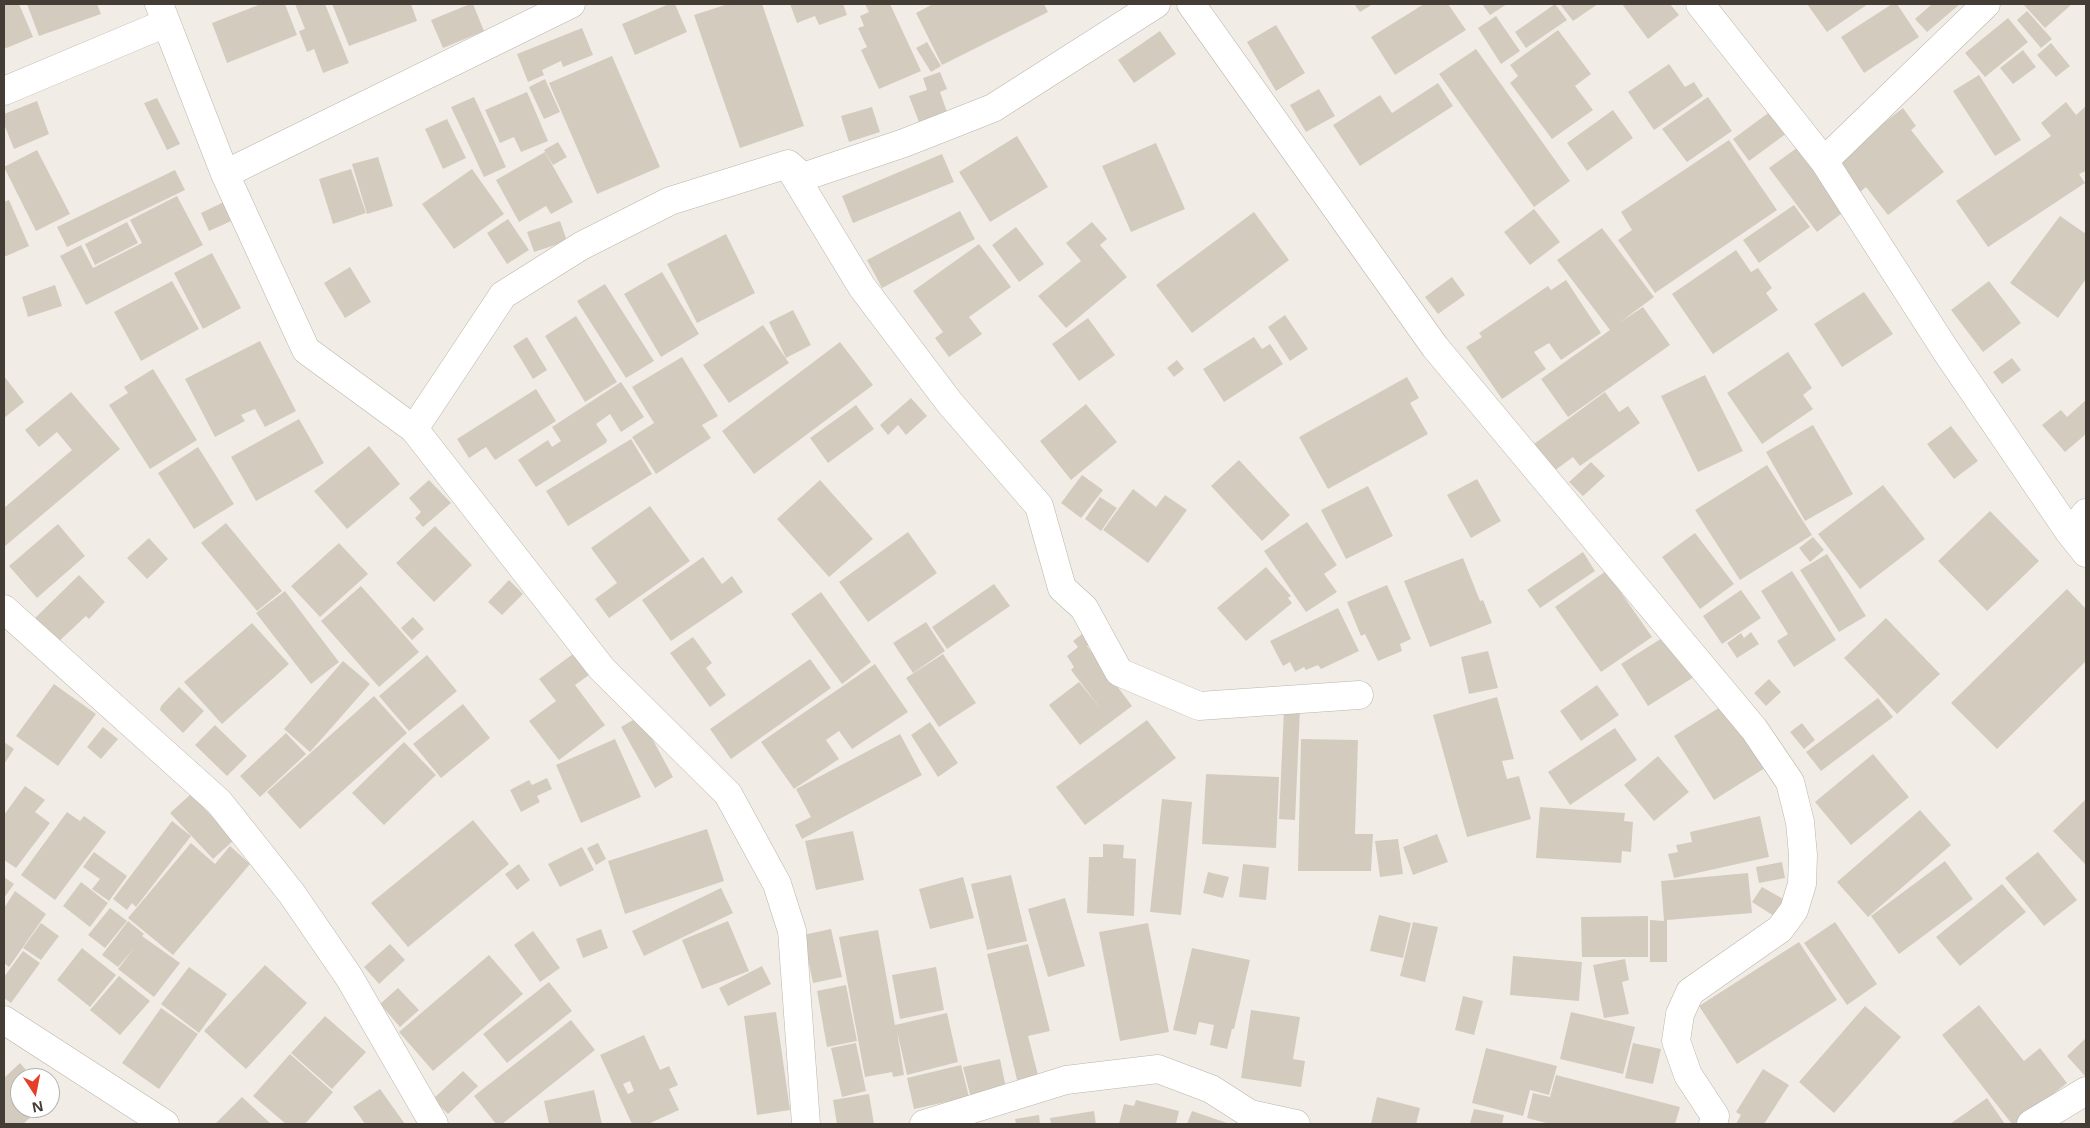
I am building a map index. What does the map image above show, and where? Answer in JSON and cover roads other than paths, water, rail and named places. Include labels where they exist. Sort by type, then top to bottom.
[{"type":"street","points":[[225,174],[571,4]]},
{"type":"street","points":[[788,164],[803,178],[904,143],[993,108],[1156,4]]},
{"type":"street","points":[[1191,4],[1435,347],[1754,729],[1790,782],[1800,822],[1803,855],[1802,884],[1794,910],[1780,929],[1690,992],[1680,1014],[1676,1041],[1688,1075],[1714,1116],[1713,1124]]},
{"type":"street","points":[[1700,4],[1824,161],[1946,351],[2081,533]]},
{"type":"street","points":[[1824,161],[1986,4]]},
{"type":"street","points":[[4,91],[162,13],[225,174],[306,350],[414,429],[602,669],[728,794],[777,884],[792,931],[806,1124]]},
{"type":"street","points":[[414,429],[503,295],[581,246],[670,201],[788,164]]},
{"type":"street","points":[[788,164],[862,287],[949,402],[1039,506],[1062,588],[1084,608],[1119,672],[1199,706],[1359,695]]},
{"type":"street","points":[[4,609],[219,802],[292,894],[349,977],[434,1124]]},
{"type":"street","points":[[4,1020],[165,1124]]},
{"type":"street","points":[[924,1124],[1066,1080],[1158,1069],[1211,1089],[1250,1114],[1296,1124]]},
{"type":"street","points":[[2031,1124],[2086,1091]]}]
